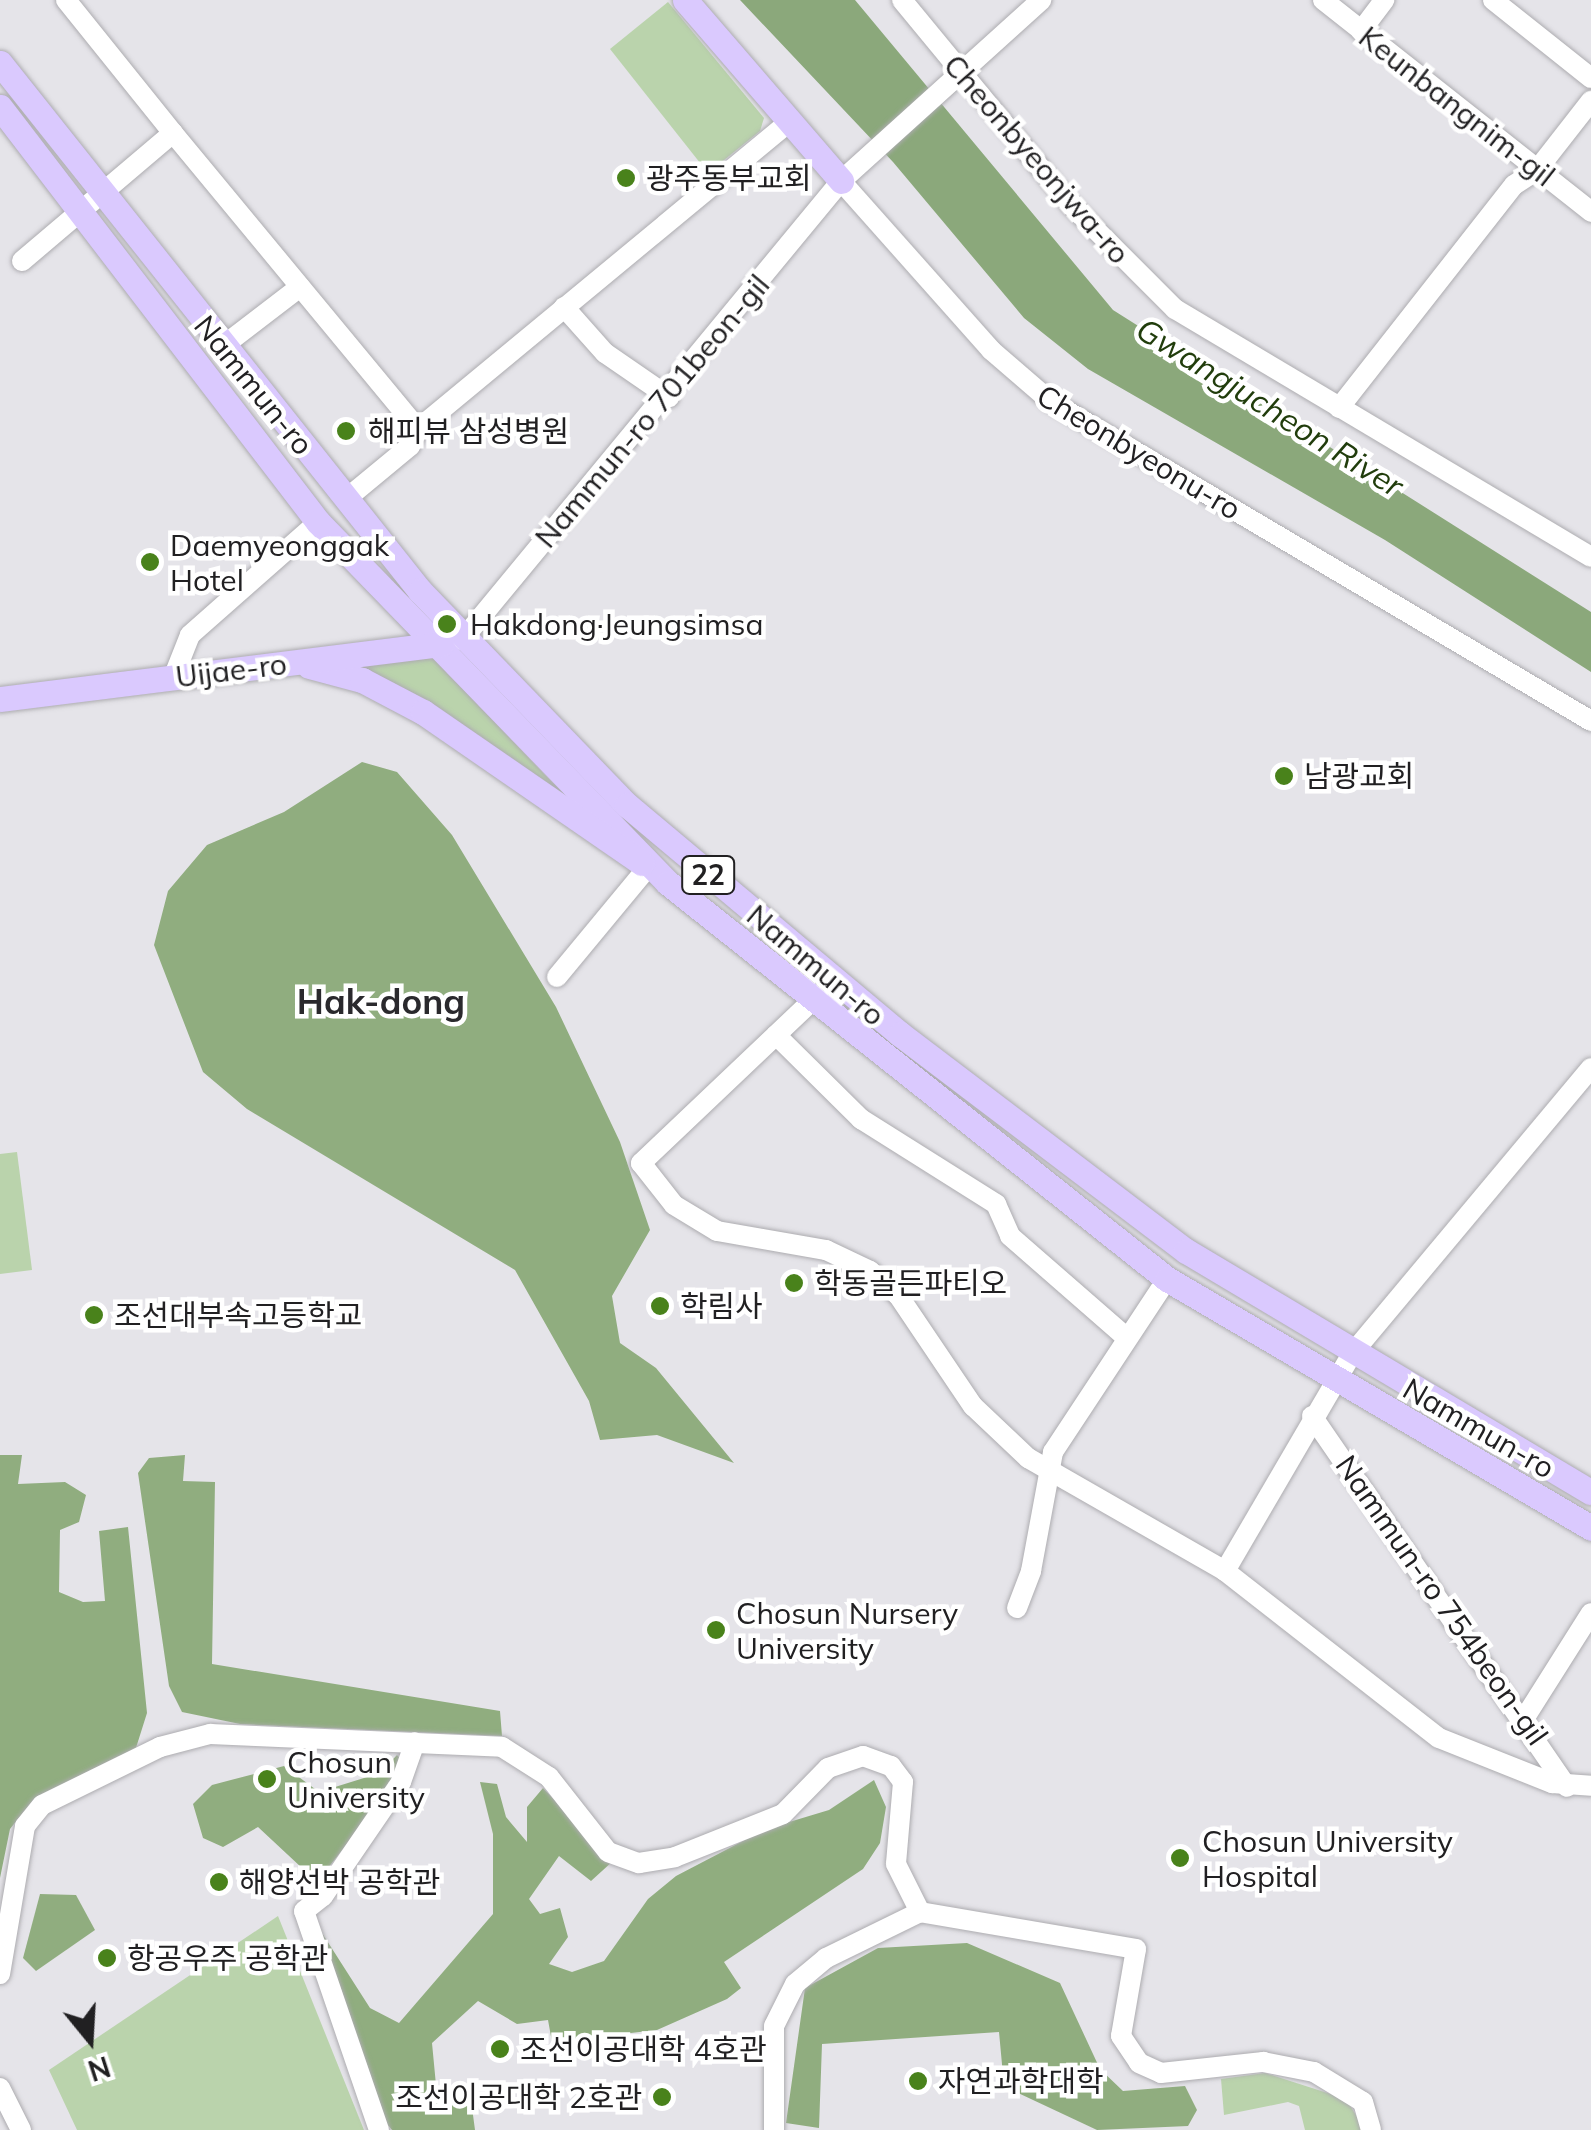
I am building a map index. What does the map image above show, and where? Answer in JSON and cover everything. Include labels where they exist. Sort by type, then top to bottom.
[{"type":"main road","name":"Cheonbyeonu-ro","points":[[685,0],[841,181]]},
{"type":"main road","name":"Nammun-ro","points":[[0,63],[98,192],[462,640],[627,804],[862,1004],[1186,1251],[1351,1355],[1591,1492]]},
{"type":"main road","name":"Nammun-ro","points":[[0,107],[318,522],[432,646],[638,846],[658,875],[1167,1279],[1591,1528]]},
{"type":"main road","name":"Uijae-ro","points":[[0,699],[462,640]]},
{"type":"main road","points":[[294,662],[362,680],[422,712],[658,875]]},
{"type":"main road","points":[[818,1001],[839,1001],[856,1012],[862,1004]]},
{"type":"street","points":[[66,0],[418,429]]},
{"type":"street","name":"Cheonbyeonjwa-ro","points":[[902,0],[960,74],[1142,280],[1175,309],[1591,557]]},
{"type":"street","name":"Nammun-ro 701beon-gil","points":[[462,640],[669,397],[841,181],[1041,0]]},
{"type":"street","name":"Keunbangnim-gil","points":[[1323,0],[1591,212]]},
{"type":"street","points":[[1361,31],[1384,0]]},
{"type":"street","points":[[1494,0],[1591,78]]},
{"type":"street","points":[[1339,408],[1514,185],[1538,170],[1591,101]]},
{"type":"street","points":[[346,499],[410,446],[418,429],[789,122]]},
{"type":"street","points":[[22,260],[78,208],[173,133]]},
{"type":"street","name":"Cheonbyeonu-ro","points":[[841,181],[991,350],[1050,402],[1591,721]]},
{"type":"street","points":[[223,346],[300,287]]},
{"type":"street","points":[[564,307],[605,353],[669,397]]},
{"type":"street","points":[[173,678],[190,635],[318,522]]},
{"type":"street","points":[[557,976],[658,875]]},
{"type":"street","points":[[818,1001],[776,1035],[641,1163],[674,1205],[700,1224],[826,1250],[870,1271],[898,1294],[992,1428],[1046,1469],[1225,1572],[1439,1738],[1567,1788],[1591,1786]]},
{"type":"street","points":[[776,1035],[861,1120],[996,1204],[1010,1236],[1127,1338]]},
{"type":"street","name":"Nammun-ro 754beon-gil","points":[[1225,1572],[1312,1416],[1351,1355],[1591,1068]]},
{"type":"street","points":[[1017,1608],[1034,1557],[1046,1469],[1167,1279]]},
{"type":"street","name":"Nammun-ro 754beon-gil","points":[[1312,1416],[1567,1788]]},
{"type":"street","points":[[1524,1720],[1591,1612]]},
{"type":"street","points":[[0,1974],[18,1840],[42,1804],[160,1746],[210,1734],[414,1742],[515,1751],[549,1777],[608,1852],[639,1863],[675,1857],[783,1814],[840,1760],[877,1758],[903,1782],[896,1864],[920,1912]]},
{"type":"street","points":[[380,2130],[304,1911],[323,1896],[401,1782],[414,1742]]},
{"type":"street","points":[[774,2130],[774,2026],[795,1984],[826,1958],[920,1912],[1136,1948],[1121,2036],[1139,2063],[1161,2072],[1263,2062],[1314,2072],[1363,2102],[1371,2130]]},
{"type":"street","points":[[0,2088],[21,2130]]},
{"type":"shaded area","points":[[740,0],[855,0],[1113,310],[1591,612],[1591,672],[1385,540],[1088,369],[1024,318],[893,162]]},
{"type":"shaded area","points":[[668,2],[764,118],[760,131],[708,173],[610,49]]},
{"type":"shaded area","points":[[429,656],[436,660],[561,792],[323,662]]},
{"type":"shaded area","points":[[362,762],[397,772],[452,835],[556,1007],[620,1142],[650,1230],[612,1296],[620,1343],[656,1368],[734,1463],[657,1435],[600,1440],[589,1401],[515,1270],[247,1109],[203,1072],[154,945],[168,891],[207,845],[284,812]]},
{"type":"shaded area","points":[[17,1152],[32,1270],[0,1274],[0,1154]]},
{"type":"shaded area","points":[[0,1455],[22,1455],[18,1484],[65,1482],[86,1495],[79,1522],[60,1530],[59,1592],[83,1602],[105,1601],[99,1531],[128,1527],[147,1713],[135,1751],[33,1800],[10,1829],[0,1878]]},
{"type":"shaded area","points":[[185,1455],[183,1481],[215,1482],[212,1664],[500,1711],[502,1736],[240,1724],[182,1712],[169,1686],[138,1473],[149,1458]]},
{"type":"shaded area","points":[[397,1755],[404,1763],[387,1793],[317,1882],[258,1827],[223,1847],[203,1838],[193,1804],[212,1785],[284,1766],[319,1792],[380,1773]]},
{"type":"shaded area","points":[[874,1780],[886,1807],[880,1843],[863,1869],[724,1962],[741,1988],[727,1999],[657,2030],[552,2042],[548,2020],[517,2024],[478,2001],[432,2043],[438,2106],[471,2100],[475,2130],[392,2130],[379,2114],[322,1933],[370,2008],[399,2023],[493,1914],[493,1834],[480,1782],[497,1784],[506,1817],[527,1842],[527,1807],[543,1788],[613,1861],[591,1881],[559,1856],[529,1899],[540,1914],[560,1908],[568,1937],[549,1964],[572,1972],[604,1961],[648,1899],[676,1876],[766,1829],[829,1810]]},
{"type":"shaded area","points":[[40,1894],[76,1895],[95,1930],[36,1971],[23,1958]]},
{"type":"shaded area","points":[[278,1916],[364,2130],[77,2130],[49,2070]]},
{"type":"shaded area","points":[[967,1943],[1060,1983],[1100,2069],[1123,2091],[1185,2086],[1197,2110],[1188,2126],[1097,2130],[1014,2091],[1012,2075],[1003,2075],[999,2032],[822,2044],[819,2128],[786,2123],[805,1988],[878,1948]]},
{"type":"shaded area","points":[[1265,2073],[1346,2099],[1365,2130],[1305,2130],[1299,2106],[1288,2102],[1224,2115],[1221,2079]]},
{"type":"place","name":"광주동부교회","points":[[626,178]]},
{"type":"place","name":"해피뷰 삼성병원","points":[[346,431]]},
{"type":"place","name":"Daemyeonggak Hotel","points":[[150,562]]},
{"type":"place","name":"Hakdong·Jeungsimsa","points":[[447,624]]},
{"type":"place","name":"남광교회","points":[[1284,776]]},
{"type":"place","name":"학동골든파티오","points":[[794,1283]]},
{"type":"place","name":"학림사","points":[[660,1306]]},
{"type":"place","name":"조선대부속고등학교","points":[[94,1315]]},
{"type":"place","name":"Chosun Nursery University","points":[[716,1630]]},
{"type":"place","name":"Chosun University","points":[[267,1779]]},
{"type":"place","name":"Chosun University Hospital","points":[[1180,1858]]},
{"type":"place","name":"해양선박 공학관","points":[[219,1882]]},
{"type":"place","name":"항공우주 공학관","points":[[107,1958]]},
{"type":"place","name":"조선이공대학 4호관","points":[[500,2049]]},
{"type":"place","name":"자연과학대학","points":[[918,2081]]},
{"type":"place","name":"조선이공대학 2호관","points":[[662,2097]]},
{"type":"district","name":"Hak-dong","points":[[381,1001]]},
{"type":"water label","name":"Gwangjucheon River","points":[[1270,407]]}]
